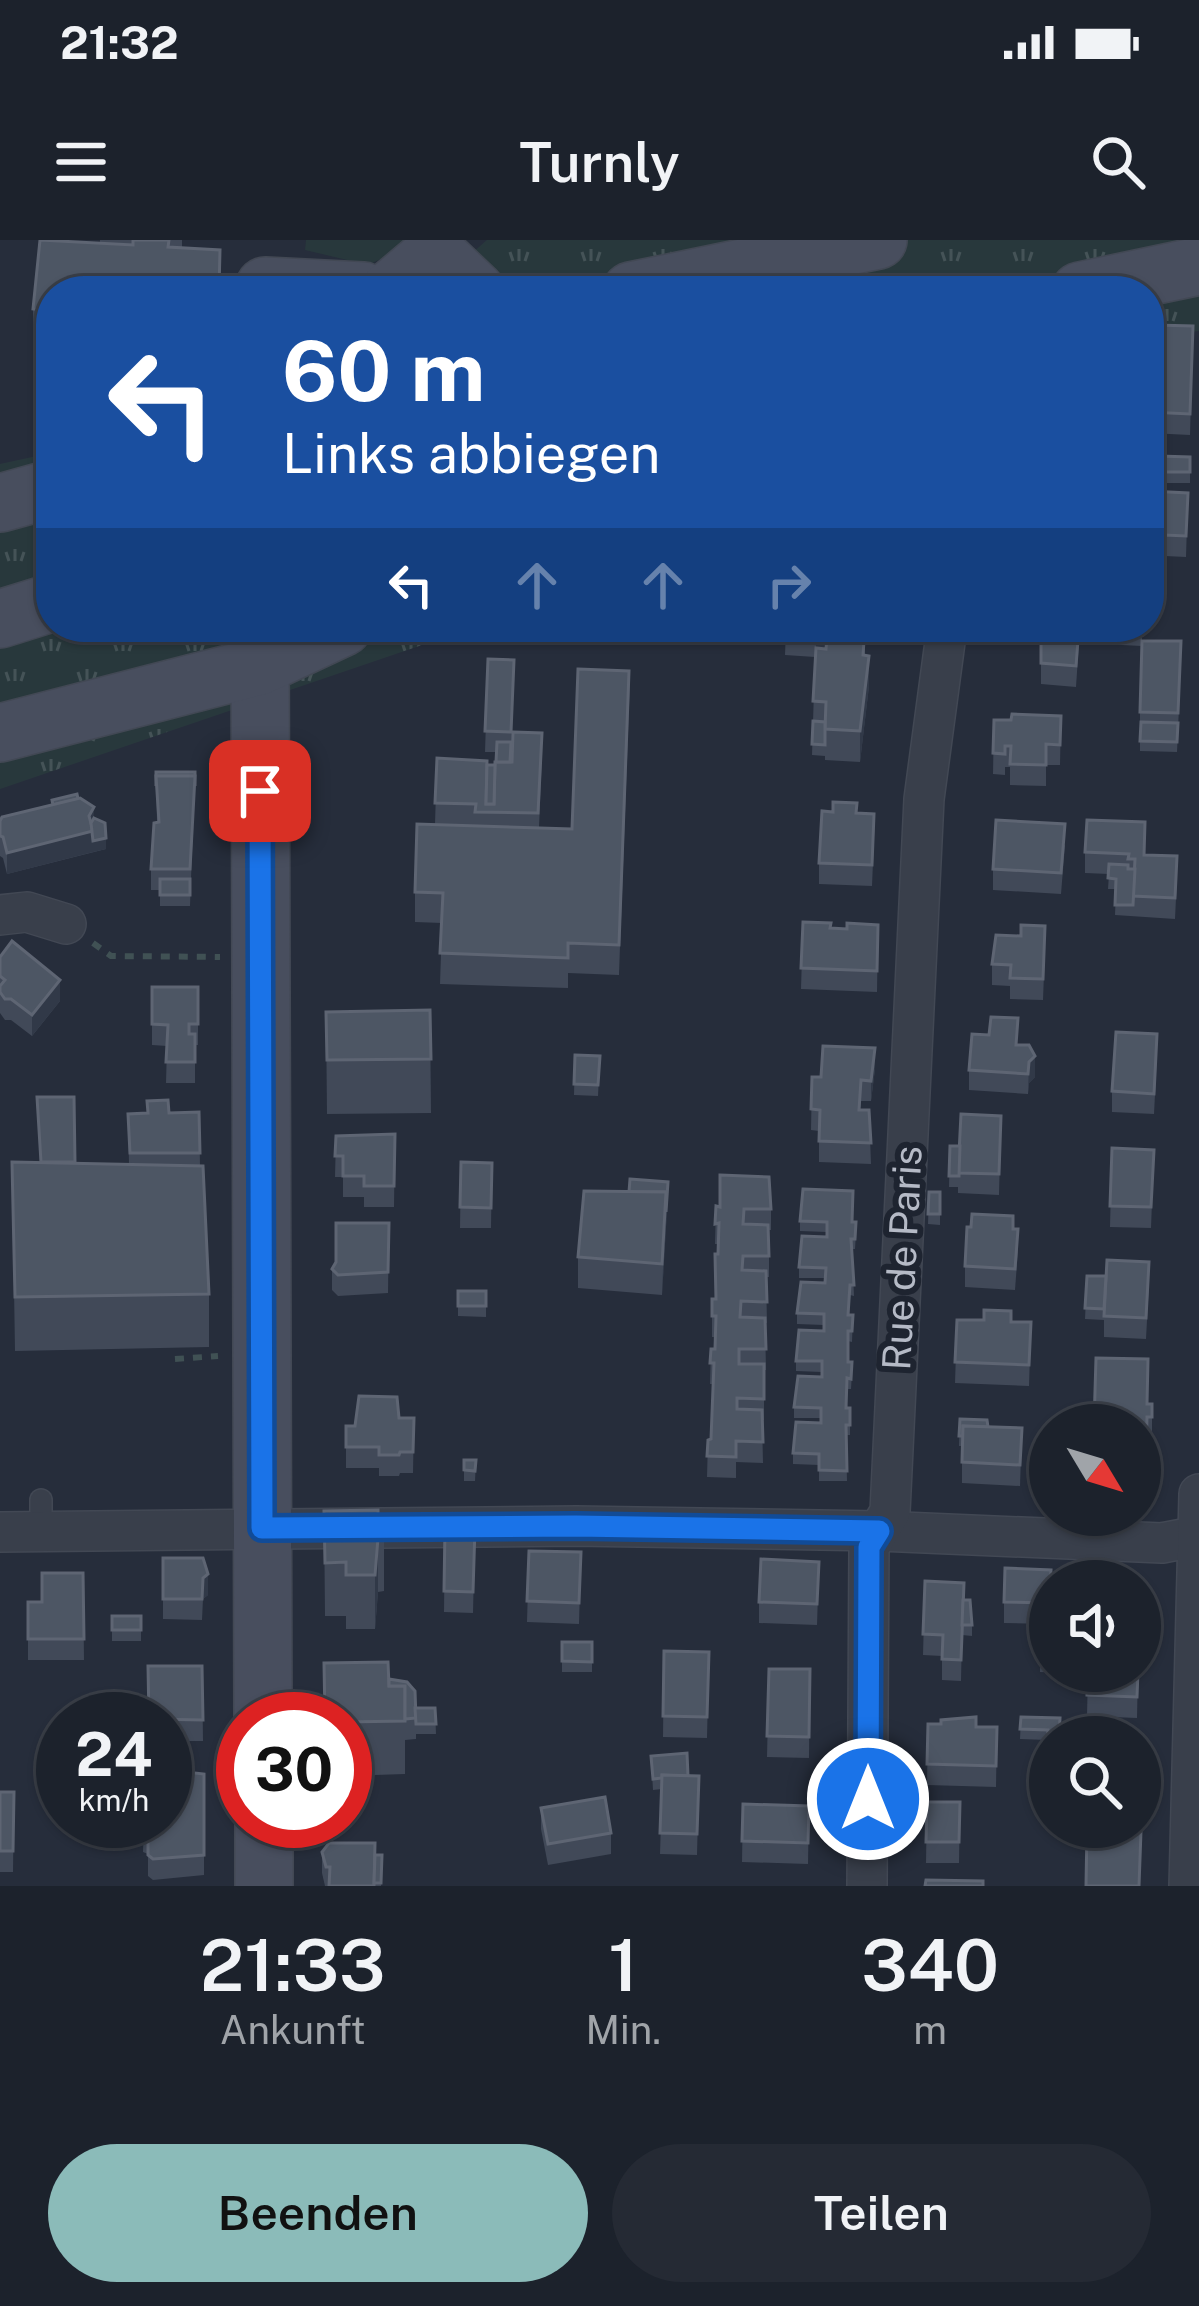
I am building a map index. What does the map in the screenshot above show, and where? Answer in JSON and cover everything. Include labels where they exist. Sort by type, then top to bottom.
[{"type":"main road","points":[[704,276],[878,240]]},
{"type":"main road","points":[[1151,276],[1199,266]]},
{"type":"main road","points":[[266,272],[400,276]]},
{"type":"main road","points":[[1164,302],[1199,294]]},
{"type":"main road","points":[[0,503],[36,493]]},
{"type":"main road","points":[[0,619],[36,608]]},
{"type":"main road","points":[[0,733],[254,642]]},
{"type":"main road","points":[[260,642],[263,1692]]},
{"type":"main road","points":[[264,1848],[264,1886]]},
{"type":"street","name":"Rue de Paris","points":[[867,1886],[869,1547],[890,1512],[924,799],[945,642]]},
{"type":"street","points":[[0,915],[27,912],[66,923]]},
{"type":"street","points":[[1189,1886],[1199,1494]]},
{"type":"street","points":[[0,1532],[41,1516],[262,1528],[879,1531],[1162,1543],[1198,1536]]},
{"type":"path","points":[[66,923],[111,956],[218,957]]},
{"type":"green space","points":[[306,240],[422,240],[368,265],[305,250]]},
{"type":"green space","points":[[487,240],[1199,240],[1199,331],[1164,334],[1164,276],[446,276]]},
{"type":"green space","points":[[36,456],[36,642],[431,642],[0,789],[0,464]]},
{"type":"building","points":[[40,240],[133,245],[133,240],[169,240],[168,247],[220,250],[219,276],[36,276]]},
{"type":"building","points":[[1164,325],[1193,326],[1190,414],[1164,413]]},
{"type":"building","points":[[1164,456],[1190,457],[1190,472],[1164,472]]},
{"type":"building","points":[[1164,492],[1188,493],[1186,536],[1165,535],[1164,543]]},
{"type":"building","points":[[1181,641],[1178,713],[1140,712],[1142,642]]},
{"type":"building","points":[[827,642],[864,642],[863,655],[869,656],[860,731],[825,729],[826,702],[813,701],[816,648],[826,649]]},
{"type":"building","points":[[1041,642],[1078,642],[1076,666],[1041,663]]},
{"type":"building","points":[[488,659],[514,660],[511,732],[485,731]]},
{"type":"building","points":[[578,669],[629,671],[619,945],[568,943],[568,958],[440,953],[443,893],[415,892],[417,824],[572,829]]},
{"type":"building","points":[[1012,714],[1061,716],[1060,745],[1046,744],[1046,765],[1010,764],[1011,746],[1005,746],[1005,754],[993,753],[994,720],[1011,720]]},
{"type":"building","points":[[813,721],[825,722],[825,745],[812,744]]},
{"type":"building","points":[[1141,722],[1178,723],[1177,742],[1140,741]]},
{"type":"building","points":[[513,732],[542,733],[538,813],[475,812],[476,804],[435,803],[437,758],[487,761],[486,804],[494,804],[495,762],[512,762]]},
{"type":"building","points":[[497,742],[511,742],[510,762],[496,762]]},
{"type":"building","points":[[487,765],[495,765],[494,804],[486,804]]},
{"type":"building","points":[[156,772],[195,772],[195,776],[156,776]]},
{"type":"building","points":[[156,776],[195,776],[190,869],[151,869],[154,823],[159,822]]},
{"type":"building","points":[[77,794],[78,799],[53,805],[52,800]]},
{"type":"building","points":[[80,798],[94,807],[89,816],[93,831],[7,853],[0,836],[2,817]]},
{"type":"building","points":[[833,802],[857,803],[856,813],[874,814],[872,865],[819,863],[822,811],[833,812]]},
{"type":"building","points":[[94,818],[105,823],[106,838],[93,841]]},
{"type":"building","points":[[996,820],[1065,824],[1061,873],[993,869]]},
{"type":"building","points":[[1087,820],[1145,822],[1144,855],[1177,856],[1175,898],[1133,896],[1135,859],[1128,859],[1129,854],[1085,852]]},
{"type":"building","points":[[1109,864],[1135,869],[1133,905],[1115,905],[1116,879],[1108,878]]},
{"type":"building","points":[[160,879],[190,879],[190,895],[160,895]]},
{"type":"building","points":[[803,922],[847,929],[847,923],[878,925],[877,971],[801,968]]},
{"type":"building","points":[[1021,925],[1045,926],[1043,979],[1010,978],[1011,965],[992,964],[996,935],[1021,936]]},
{"type":"building","points":[[12,941],[60,980],[32,1015],[0,992],[5,980],[0,976],[0,957]]},
{"type":"building","points":[[152,987],[198,987],[198,1024],[189,1024],[189,1034],[195,1034],[195,1062],[166,1062],[168,1025],[152,1024]]},
{"type":"building","points":[[430,1010],[431,1059],[327,1060],[326,1012]]},
{"type":"building","points":[[991,1017],[1018,1018],[1016,1045],[1029,1045],[1035,1056],[1028,1074],[969,1070],[972,1034],[989,1035]]},
{"type":"building","points":[[1116,1032],[1157,1034],[1154,1094],[1112,1091]]},
{"type":"building","points":[[823,1046],[875,1048],[871,1081],[861,1080],[859,1110],[869,1110],[871,1143],[819,1141],[820,1110],[811,1109],[812,1077],[821,1077]]},
{"type":"building","points":[[575,1055],[600,1056],[598,1085],[574,1084]]},
{"type":"building","points":[[37,1097],[74,1097],[75,1162],[41,1162]]},
{"type":"building","points":[[168,1100],[169,1113],[199,1112],[200,1153],[130,1153],[128,1114],[148,1113],[147,1101]]},
{"type":"building","points":[[961,1114],[1001,1116],[999,1174],[958,1173]]},
{"type":"building","points":[[395,1134],[394,1186],[364,1186],[364,1176],[343,1176],[343,1156],[335,1156],[336,1136]]},
{"type":"building","points":[[950,1146],[960,1146],[959,1176],[949,1176]]},
{"type":"building","points":[[1112,1148],[1154,1150],[1151,1207],[1110,1206]]},
{"type":"building","points":[[12,1162],[203,1166],[209,1294],[15,1297]]},
{"type":"building","points":[[461,1162],[492,1163],[491,1208],[460,1207]]},
{"type":"building","points":[[720,1175],[769,1177],[771,1209],[744,1209],[743,1224],[768,1225],[769,1256],[743,1256],[742,1270],[766,1271],[767,1302],[741,1301],[740,1317],[765,1318],[766,1349],[739,1349],[739,1364],[764,1364],[764,1399],[737,1398],[737,1409],[762,1410],[763,1442],[736,1441],[736,1457],[707,1456]]},
{"type":"building","points":[[630,1179],[668,1182],[666,1212],[666,1192],[629,1192]]},
{"type":"building","points":[[803,1189],[853,1191],[852,1222],[856,1222],[848,1315],[853,1315],[852,1331],[848,1331],[848,1362],[852,1362],[851,1379],[847,1378],[847,1471],[819,1470],[819,1454],[793,1453],[796,1422],[821,1423],[821,1408],[794,1407],[798,1376],[822,1377],[822,1361],[796,1361],[799,1330],[824,1331],[824,1314],[797,1313],[801,1282],[825,1283],[826,1268],[799,1267],[802,1236],[827,1237],[827,1222],[800,1221]]},
{"type":"building","points":[[584,1191],[666,1192],[662,1264],[578,1257]]},
{"type":"building","points":[[929,1192],[940,1192],[940,1214],[928,1214]]},
{"type":"building","points":[[972,1214],[1013,1216],[1013,1229],[1018,1229],[1015,1269],[965,1266]]},
{"type":"building","points":[[336,1223],[389,1223],[388,1272],[338,1275],[332,1269]]},
{"type":"building","points":[[1107,1260],[1149,1262],[1146,1318],[1104,1316]]},
{"type":"building","points":[[1087,1276],[1106,1276],[1104,1309],[1085,1308]]},
{"type":"building","points":[[458,1291],[486,1291],[486,1306],[458,1306]]},
{"type":"building","points":[[984,1310],[1011,1311],[1011,1322],[1031,1322],[1029,1365],[955,1362],[957,1320],[984,1320]]},
{"type":"building","points":[[1096,1358],[1148,1359],[1147,1404],[1095,1404]]},
{"type":"building","points":[[359,1396],[397,1397],[399,1418],[414,1418],[413,1452],[379,1455],[379,1447],[346,1447],[346,1426],[355,1426]]},
{"type":"building","points":[[960,1419],[987,1420],[988,1427],[963,1426],[963,1436],[959,1436]]},
{"type":"building","points":[[963,1426],[1022,1428],[1020,1465],[962,1462]]},
{"type":"building","points":[[464,1460],[476,1460],[475,1471],[464,1470]]},
{"type":"building","points":[[378,1510],[384,1538],[378,1538],[375,1575],[346,1575],[346,1562],[325,1563],[324,1511]]},
{"type":"building","points":[[445,1527],[475,1527],[473,1592],[444,1591]]},
{"type":"building","points":[[529,1551],[581,1552],[579,1603],[527,1601]]},
{"type":"building","points":[[163,1558],[203,1558],[208,1574],[203,1578],[202,1599],[163,1599]]},
{"type":"building","points":[[761,1559],[819,1562],[817,1604],[759,1602]]},
{"type":"building","points":[[1005,1568],[1029,1569],[1029,1603],[1004,1602]]},
{"type":"building","points":[[42,1573],[83,1573],[84,1639],[28,1639],[28,1602],[42,1602]]},
{"type":"building","points":[[925,1581],[964,1583],[961,1660],[942,1659],[943,1635],[923,1634]]},
{"type":"building","points":[[963,1600],[970,1600],[972,1625],[962,1625]]},
{"type":"building","points":[[112,1616],[141,1616],[141,1630],[112,1630]]},
{"type":"building","points":[[562,1642],[592,1642],[592,1662],[562,1661]]},
{"type":"building","points":[[664,1651],[709,1652],[707,1717],[663,1716]]},
{"type":"building","points":[[388,1662],[389,1686],[405,1686],[405,1721],[372,1722],[372,1692],[325,1692],[324,1663]]},
{"type":"building","points":[[148,1666],[202,1666],[203,1720],[192,1720],[192,1692],[148,1692]]},
{"type":"building","points":[[769,1669],[810,1669],[809,1737],[767,1736]]},
{"type":"building","points":[[389,1679],[407,1682],[415,1691],[416,1718],[405,1719],[405,1686],[389,1686]]},
{"type":"building","points":[[1087,1692],[1137,1692],[1137,1697]]},
{"type":"building","points":[[415,1708],[435,1708],[436,1724],[416,1724]]},
{"type":"building","points":[[976,1717],[976,1727],[997,1727],[996,1766],[927,1764],[928,1724]]},
{"type":"building","points":[[1021,1717],[1029,1717],[1029,1729],[1020,1729]]},
{"type":"building","points":[[687,1753],[688,1776],[653,1779],[651,1756]]},
{"type":"building","points":[[192,1773],[204,1774],[204,1855],[153,1859],[148,1848],[192,1848]]},
{"type":"building","points":[[662,1775],[699,1776],[697,1834],[660,1833]]},
{"type":"building","points":[[0,1792],[14,1792],[13,1851],[0,1851]]},
{"type":"building","points":[[605,1797],[611,1833],[548,1844],[541,1808]]},
{"type":"building","points":[[927,1802],[960,1802],[959,1842],[926,1842]]},
{"type":"building","points":[[743,1804],[809,1806],[808,1843],[742,1841]]},
{"type":"building","points":[[375,1843],[374,1886],[329,1886],[330,1867],[322,1852],[325,1848],[372,1848]]},
{"type":"building","points":[[1087,1848],[1140,1848],[1139,1886],[1086,1886]]},
{"type":"building","points":[[375,1855],[382,1855],[381,1883],[374,1883]]},
{"type":"building","points":[[926,1880],[983,1881],[983,1886],[925,1886]]},
{"type":"route","points":[[260,791],[262,1528],[879,1531],[869,1547],[868,1799]]}]
